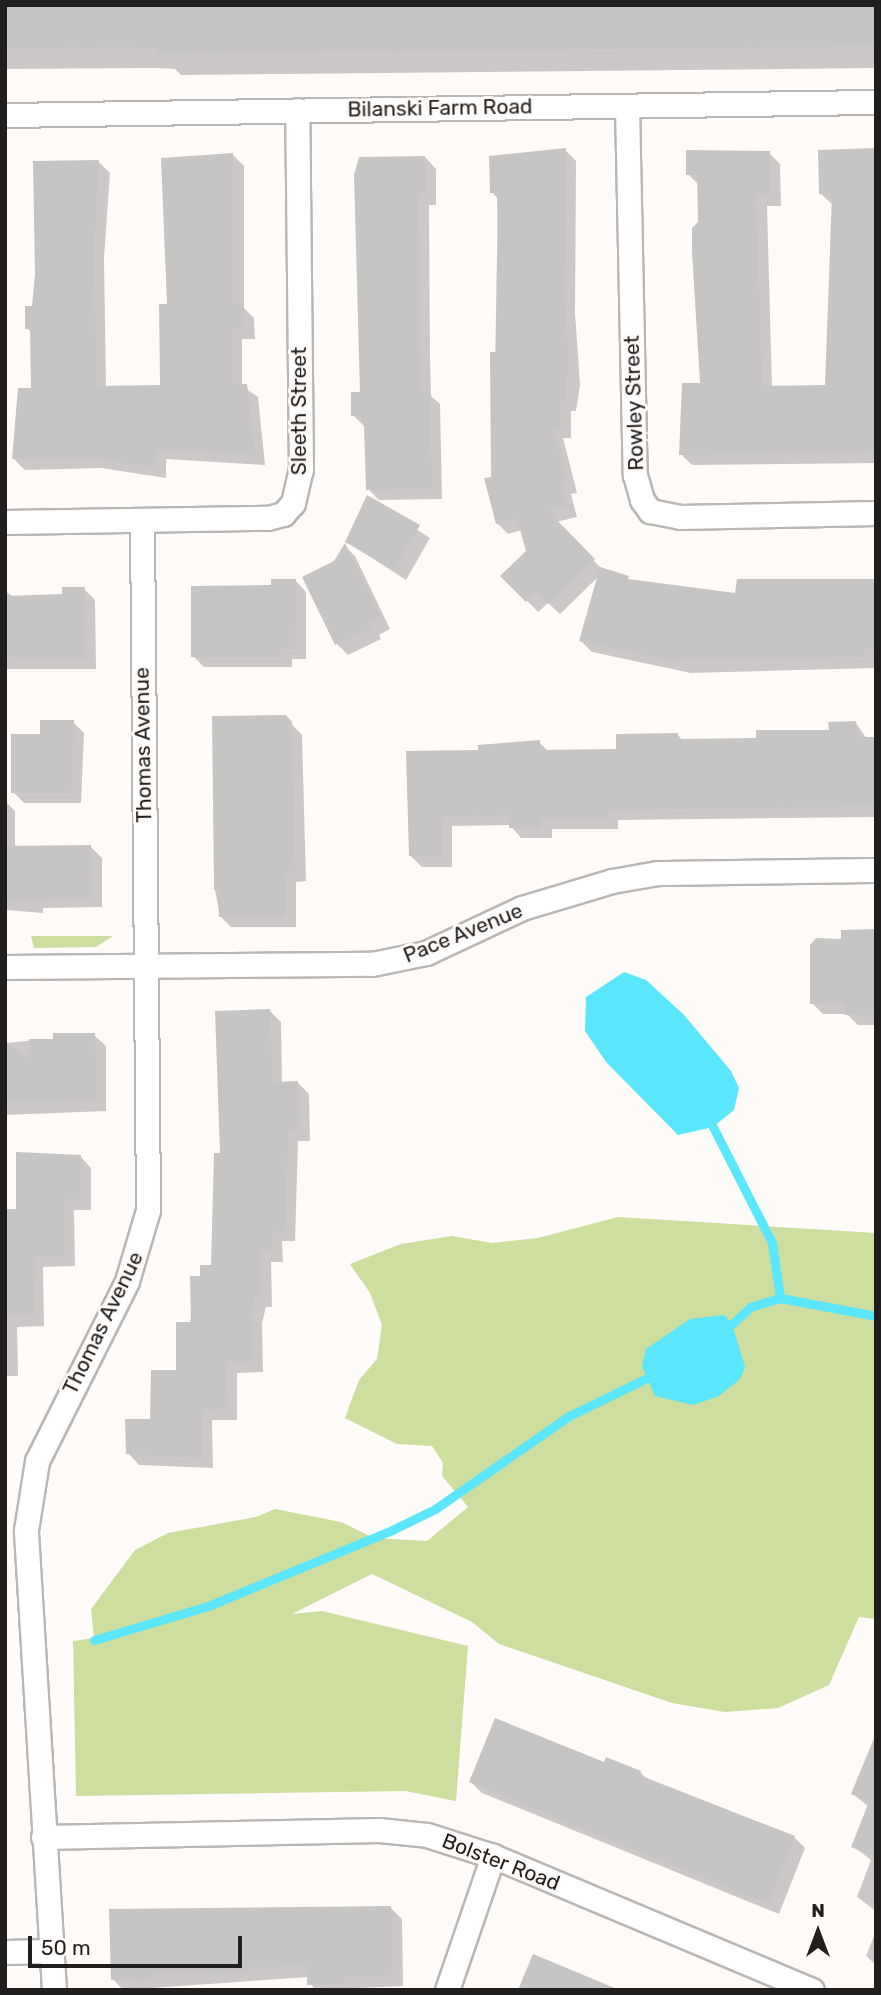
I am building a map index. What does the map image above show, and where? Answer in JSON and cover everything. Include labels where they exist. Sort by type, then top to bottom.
[{"type":"street","name":"Bilanski Farm Road","points":[[5,115],[876,102]]},
{"type":"street","name":"Rowley Street","points":[[627,106],[635,475],[642,500],[650,511],[680,517],[876,513]]},
{"type":"street","name":"Sleeth Street","points":[[5,522],[142,523],[268,518],[283,514],[299,487],[297,110]]},
{"type":"street","name":"Thomas Avenue","points":[[54,1990],[49,1951],[27,1573],[29,1492],[44,1443],[127,1281],[144,1236],[150,1189],[142,523]]},
{"type":"street","name":"Pace Avenue","points":[[5,967],[392,962],[426,953],[534,904],[612,881],[658,873],[876,870]]},
{"type":"street","name":"Bolster Road","points":[[43,1837],[379,1830],[427,1835],[493,1856],[812,1990]]},
{"type":"street","points":[[447,1990],[493,1856]]},
{"type":"street","points":[[5,1952],[49,1951]]},
{"type":"green space","points":[[31,936],[113,936],[96,947],[34,948]]},
{"type":"green space","points":[[618,1217],[876,1233],[876,1619],[859,1617],[829,1685],[778,1708],[725,1712],[672,1703],[499,1644],[472,1622],[372,1574],[292,1614],[322,1611],[468,1646],[456,1801],[405,1791],[76,1796],[73,1641],[94,1638],[91,1609],[135,1550],[168,1533],[256,1517],[275,1509],[341,1522],[374,1538],[427,1541],[468,1507],[442,1476],[443,1463],[432,1446],[397,1444],[345,1418],[359,1380],[377,1359],[382,1325],[370,1293],[350,1264],[401,1244],[452,1236],[492,1243],[538,1238]]},
{"type":"water","points":[[624,972],[646,980],[684,1015],[731,1071],[739,1088],[734,1110],[713,1127],[678,1135],[606,1062],[585,1031],[586,997]]},
{"type":"water","points":[[724,1315],[732,1324],[745,1367],[740,1379],[719,1396],[693,1405],[655,1396],[642,1366],[646,1349],[690,1319]]},
{"type":"building","points":[[5,5],[876,5],[876,46],[158,54],[158,49],[131,47],[5,48]]},
{"type":"building","points":[[566,148],[565,301],[569,374],[566,376],[566,401],[560,401],[561,428],[553,428],[567,482],[561,483],[567,506],[547,510],[595,559],[548,604],[536,592],[526,602],[500,576],[526,551],[517,518],[496,524],[484,478],[491,477],[490,352],[496,352],[498,247],[497,193],[490,193],[489,156]]},
{"type":"building","points":[[876,148],[876,452],[679,455],[682,383],[700,383],[692,252],[692,228],[698,222],[697,175],[686,175],[686,150],[770,151],[770,196],[756,196],[762,386],[825,385],[832,194],[819,194],[818,150]]},
{"type":"building","points":[[233,153],[233,304],[244,305],[244,328],[232,328],[232,384],[247,384],[255,455],[156,449],[156,467],[89,458],[12,459],[18,388],[31,388],[30,329],[25,329],[25,306],[32,306],[35,274],[33,161],[99,160],[94,246],[96,386],[160,385],[159,304],[167,304],[161,158]]},
{"type":"building","points":[[425,156],[426,194],[418,194],[421,391],[429,391],[432,488],[366,490],[364,423],[361,416],[351,416],[351,392],[360,392],[354,175],[359,157]]},
{"type":"building","points":[[367,495],[420,525],[394,570],[345,542]]},
{"type":"building","points":[[345,543],[381,617],[369,623],[371,628],[335,645],[302,577],[334,561]]},
{"type":"building","points":[[600,567],[629,576],[628,579],[735,593],[737,579],[876,580],[876,649],[865,649],[865,657],[681,659],[680,663],[579,641]]},
{"type":"building","points":[[271,579],[296,579],[295,649],[281,649],[281,657],[191,657],[191,586],[271,585]]},
{"type":"building","points":[[62,587],[85,587],[85,659],[5,657],[5,596],[62,594]]},
{"type":"building","points":[[286,715],[292,722],[295,871],[285,871],[286,917],[219,917],[218,890],[214,890],[212,716]]},
{"type":"building","points":[[40,720],[74,720],[71,793],[11,793],[11,734],[40,734]]},
{"type":"building","points":[[856,721],[857,737],[876,737],[876,806],[608,810],[608,818],[541,819],[541,828],[509,828],[509,815],[441,816],[442,856],[409,856],[406,751],[478,750],[478,745],[540,740],[540,750],[616,749],[616,734],[678,733],[678,739],[756,738],[756,730],[829,730],[828,722]]},
{"type":"building","points":[[91,845],[92,897],[5,903],[5,846]]},
{"type":"building","points":[[876,929],[876,1015],[845,1015],[845,1004],[810,1004],[810,945],[816,938],[841,939],[841,930]]},
{"type":"building","points":[[270,1009],[272,1082],[298,1081],[300,1130],[288,1131],[285,1231],[272,1231],[272,1251],[261,1251],[261,1296],[255,1296],[252,1311],[253,1362],[226,1362],[227,1409],[202,1410],[202,1458],[126,1454],[125,1419],[150,1419],[151,1370],[176,1370],[176,1322],[191,1322],[190,1276],[200,1276],[200,1265],[211,1265],[214,1153],[220,1153],[215,1011]]},
{"type":"building","points":[[53,1033],[95,1033],[96,1101],[5,1102],[5,1042],[29,1059],[29,1039],[53,1039]]},
{"type":"building","points":[[16,1152],[81,1155],[81,1199],[64,1199],[65,1255],[33,1257],[34,1315],[5,1316],[5,1209],[16,1209]]},
{"type":"building","points":[[495,1718],[604,1762],[606,1757],[641,1771],[639,1775],[795,1836],[768,1904],[469,1782]]},
{"type":"building","points":[[875,1736],[876,1857],[851,1847],[869,1802],[851,1794]]},
{"type":"building","points":[[391,1906],[393,1975],[343,1977],[344,1984],[307,1985],[307,1966],[248,1967],[248,1973],[153,1974],[153,1979],[111,1980],[109,1909]]},
{"type":"building","points":[[533,1954],[617,1989],[617,1990],[518,1990]]},
{"type":"waterway","points":[[713,1127],[772,1243],[780,1298]]},
{"type":"waterway","points":[[732,1324],[750,1307],[780,1298],[876,1316]]},
{"type":"waterway","points":[[94,1640],[208,1606],[392,1530],[435,1509],[569,1416],[645,1379]]}]
